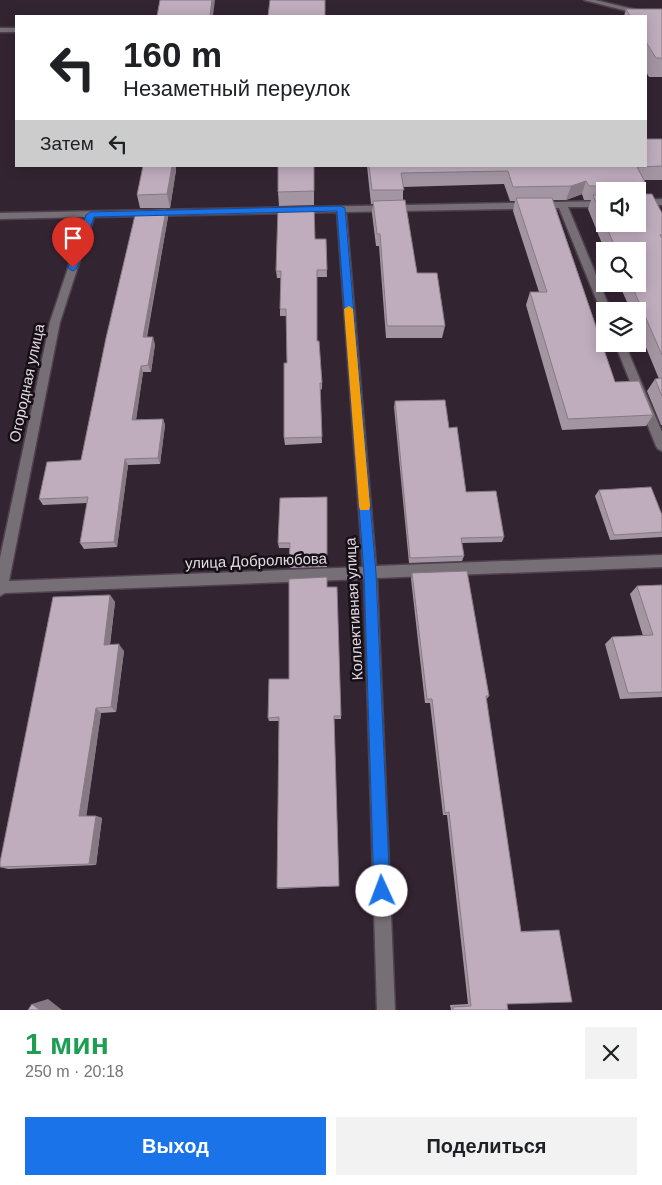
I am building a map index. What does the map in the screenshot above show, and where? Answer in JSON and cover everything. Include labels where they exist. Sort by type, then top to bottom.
[{"type":"street","points":[[587,0],[662,18]]},
{"type":"street","points":[[647,22],[662,22]]},
{"type":"street","points":[[0,30],[15,30]]},
{"type":"street","points":[[646,203],[662,202]]},
{"type":"street","points":[[0,216],[596,204]]},
{"type":"street","points":[[563,206],[602,302]]},
{"type":"street","name":"Коллективная улица","points":[[340,208],[370,573],[386,1010]]},
{"type":"street","name":"Огородная улица","points":[[0,588],[55,322],[90,215]]},
{"type":"street","points":[[623,352],[662,446]]},
{"type":"street","name":"улица Добролюбова","points":[[0,588],[662,560]]},
{"type":"building","points":[[160,0],[212,0],[210,15],[157,15]]},
{"type":"building","points":[[270,0],[325,0],[325,15],[268,15]]},
{"type":"building","points":[[626,9],[662,9],[662,58],[656,58],[647,44],[647,15],[629,15]]},
{"type":"building","points":[[647,139],[662,139],[662,166],[647,167]]},
{"type":"building","points":[[143,167],[172,167],[167,194],[137,195]]},
{"type":"building","points":[[278,167],[314,167],[314,191],[278,192]]},
{"type":"building","points":[[369,167],[637,167],[645,182],[596,182],[596,186],[589,186],[586,181],[571,186],[513,187],[508,171],[401,173],[404,190],[372,190]]},
{"type":"building","points":[[646,194],[652,194],[662,213],[662,235],[660,235],[662,238],[662,355],[646,318],[646,302],[639,302],[634,292],[646,292],[646,242],[613,242],[609,232],[646,232]]},
{"type":"building","points":[[516,198],[552,198],[596,327],[596,352],[605,352],[615,382],[639,381],[653,415],[568,419],[530,292],[547,292]]},
{"type":"building","points":[[405,200],[417,273],[437,273],[445,326],[387,326],[380,234],[377,234],[373,201]]},
{"type":"building","points":[[314,207],[315,239],[326,239],[327,270],[317,270],[317,341],[319,341],[322,383],[320,383],[322,437],[284,438],[284,363],[287,363],[286,309],[280,309],[281,271],[276,271],[278,208]]},
{"type":"building","points":[[166,210],[143,337],[153,337],[148,365],[141,366],[132,420],[163,419],[158,458],[125,459],[114,542],[80,543],[88,497],[39,499],[47,462],[81,460],[106,338],[136,211]]},
{"type":"building","points":[[662,378],[662,396],[655,379]]},
{"type":"building","points":[[445,400],[449,428],[457,427],[466,492],[496,491],[504,537],[461,538],[464,556],[410,558],[395,401]]},
{"type":"building","points":[[651,487],[662,515],[662,532],[614,535],[599,490]]},
{"type":"building","points":[[327,497],[327,561],[289,563],[290,543],[278,543],[280,498]]},
{"type":"building","points":[[467,571],[489,696],[486,696],[521,932],[559,930],[572,1002],[507,1004],[508,1010],[453,1010],[453,1007],[471,1006],[449,812],[445,813],[432,699],[427,699],[412,573]]},
{"type":"building","points":[[327,577],[327,587],[337,587],[341,716],[334,716],[339,886],[277,888],[279,717],[268,718],[269,679],[289,679],[289,579]]},
{"type":"building","points":[[662,585],[662,692],[628,693],[612,637],[653,635],[637,586]]},
{"type":"building","points":[[110,595],[104,645],[119,644],[111,707],[96,708],[79,816],[96,816],[89,864],[0,867],[53,597]]},
{"type":"building","points":[[32,1004],[40,1010],[28,1010]]},
{"type":"slow traffic","points":[[349,309],[365,506]]},
{"type":"route","points":[[73,268],[90,215],[340,208],[370,573],[382,891]]}]
